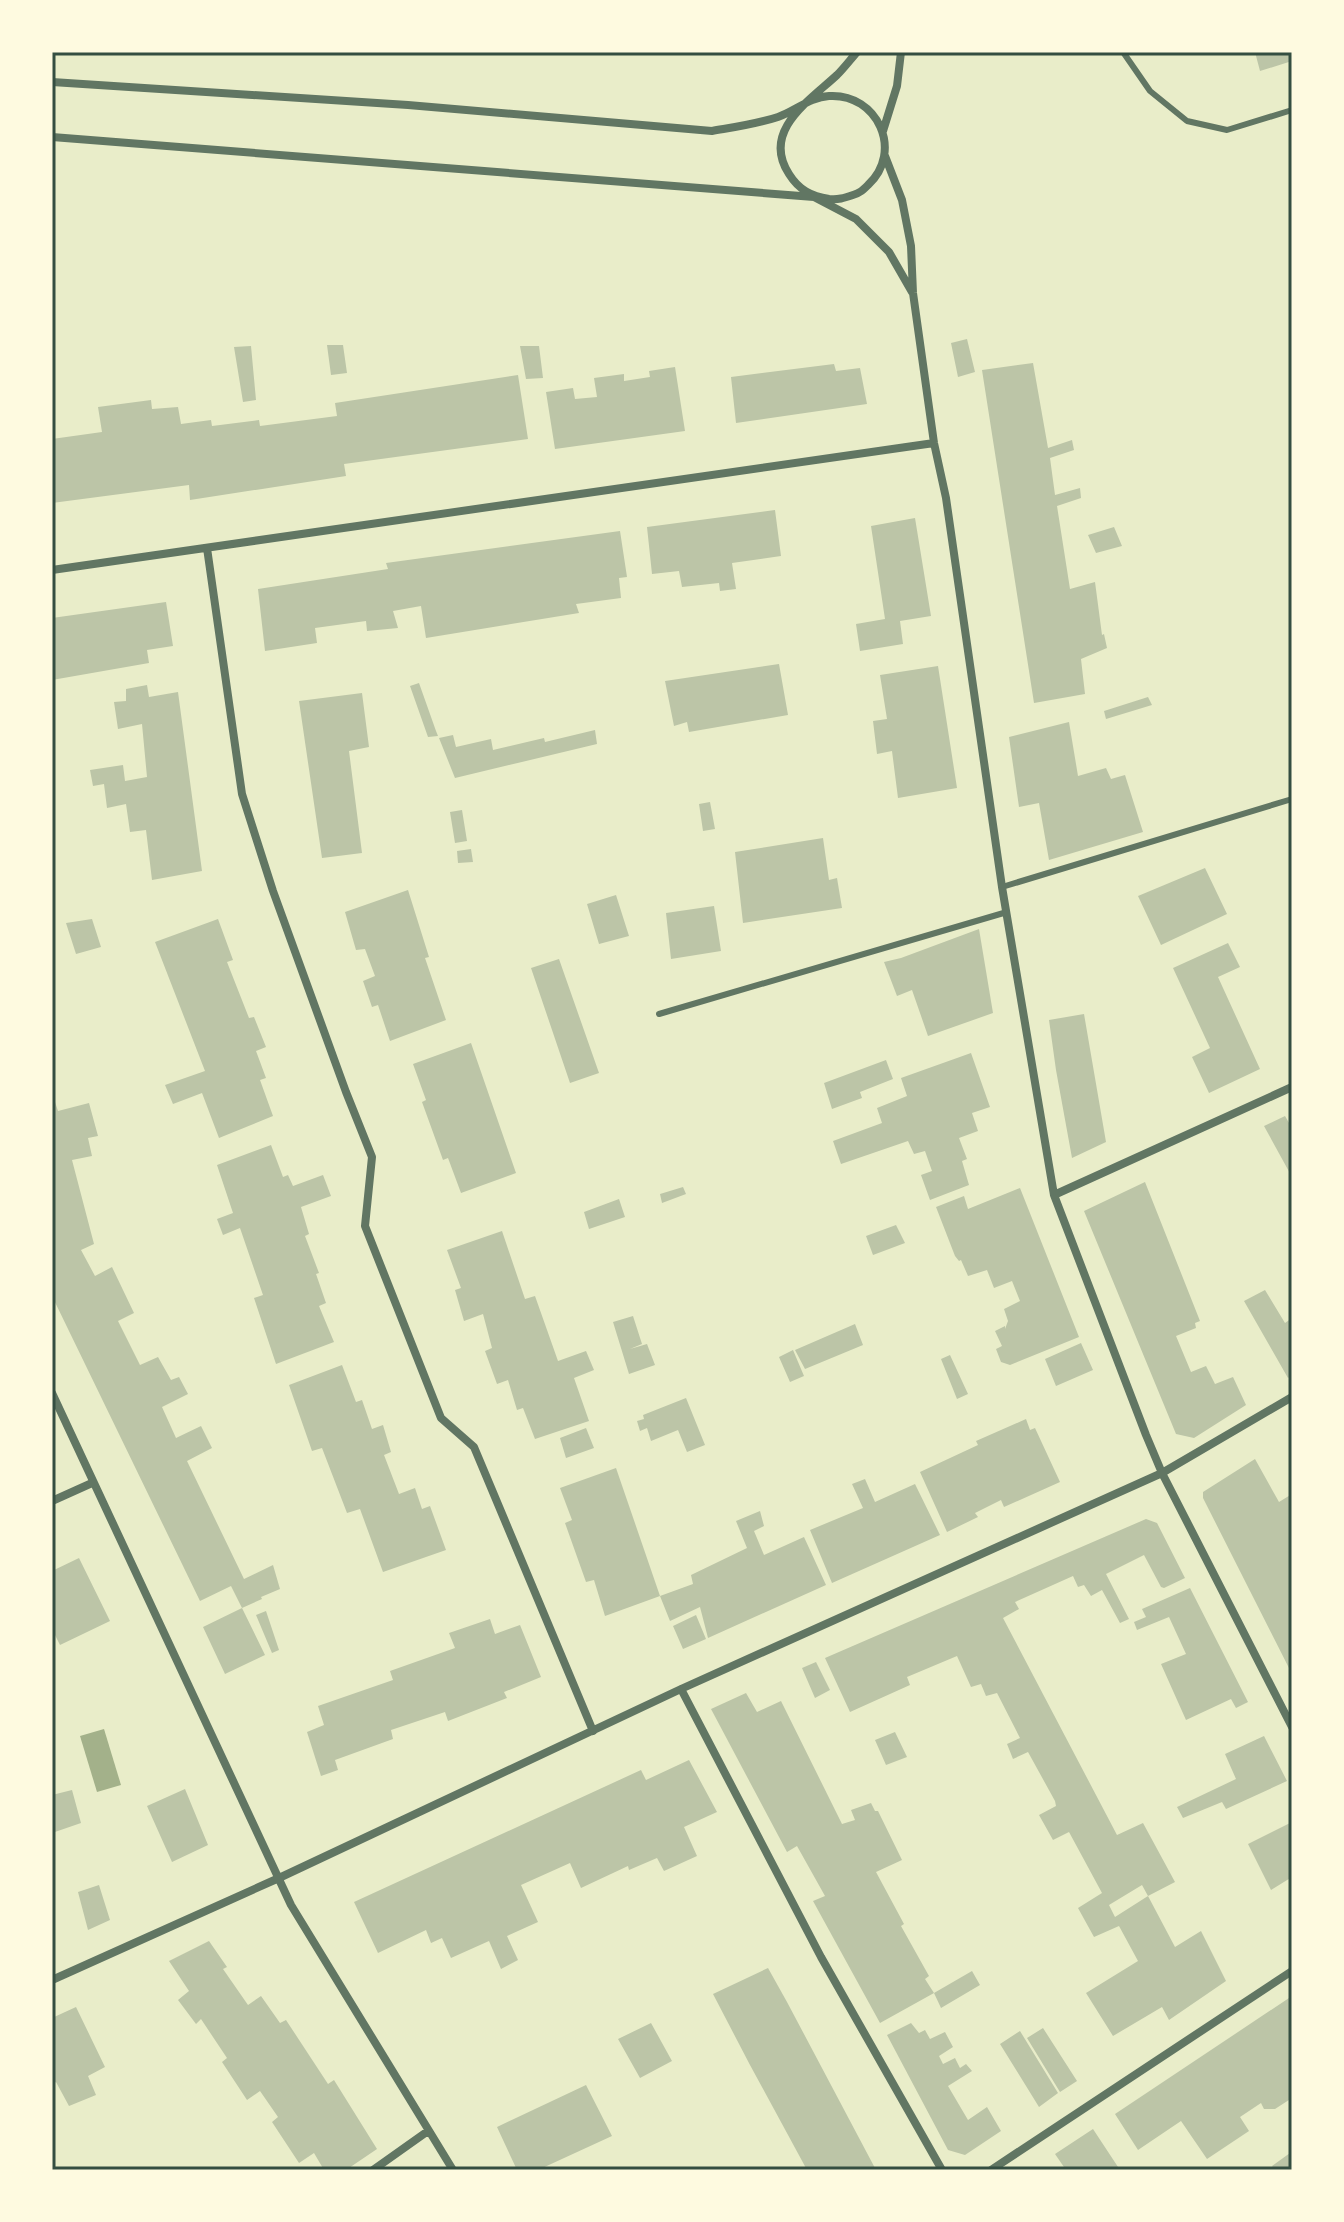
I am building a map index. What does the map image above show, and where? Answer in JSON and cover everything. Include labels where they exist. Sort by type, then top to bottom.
[{"type":"street","points":[[857,52],[792,116],[783,133],[781,152],[787,171],[798,186],[856,219],[889,252],[913,293]]},
{"type":"street","points":[[901,52],[897,86],[883,131],[885,156],[902,200],[911,246],[913,293],[934,443],[946,498],[1002,887],[1054,1195],[1162,1473],[1292,1727]]},
{"type":"street","points":[[52,82],[408,105],[712,131],[756,124],[828,96],[851,98],[871,111],[883,131]]},
{"type":"street","points":[[52,137],[837,200],[859,193],[877,177],[885,156]]},
{"type":"street","points":[[52,570],[934,443]]},
{"type":"street","points":[[207,548],[242,794],[273,891],[372,1157],[365,1226],[441,1418],[474,1447],[593,1731]]},
{"type":"street","points":[[1054,1195],[1292,1087]]},
{"type":"street","points":[[52,1393],[291,1905],[453,2170]]},
{"type":"street","points":[[52,1980],[279,1878],[681,1689],[1162,1473],[1292,1397]]},
{"type":"street","points":[[52,1501],[92,1483]]},
{"type":"street","points":[[681,1689],[821,1957],[942,2170]]},
{"type":"street","points":[[991,2170],[1292,1971]]},
{"type":"street","points":[[373,2170],[428,2131]]},
{"type":"lane","points":[[1123,52],[1150,91],[1187,121],[1227,130],[1292,110]]},
{"type":"lane","points":[[1002,887],[1292,799]]},
{"type":"lane","points":[[659,1014],[1007,912]]},
{"type":"shaded area","points":[[104,1729],[121,1785],[97,1792],[80,1736]]},
{"type":"building","points":[[1255,52],[1292,52],[1292,61],[1260,71]]},
{"type":"building","points":[[967,339],[975,372],[958,377],[951,343]]},
{"type":"building","points":[[327,345],[343,345],[347,373],[331,375]]},
{"type":"building","points":[[251,346],[256,400],[243,402],[234,347]]},
{"type":"building","points":[[520,346],[539,346],[543,378],[526,379]]},
{"type":"building","points":[[1033,363],[1048,448],[1072,440],[1074,450],[1050,458],[1055,495],[1080,488],[1081,498],[1057,506],[1070,589],[1095,582],[1102,635],[1107,648],[1081,659],[1085,694],[1034,703],[982,370]]},
{"type":"building","points":[[834,364],[836,371],[860,368],[867,404],[736,423],[731,377]]},
{"type":"building","points":[[675,367],[685,431],[555,449],[546,392],[573,388],[575,399],[597,397],[594,378],[624,374],[624,381],[650,377],[649,371]]},
{"type":"building","points":[[518,375],[528,439],[344,464],[346,476],[190,500],[189,485],[52,503],[52,439],[102,432],[98,407],[151,400],[152,409],[178,407],[181,424],[211,420],[212,426],[259,420],[260,426],[337,416],[335,403]]},
{"type":"building","points":[[775,510],[781,556],[732,563],[736,589],[720,591],[719,583],[682,587],[679,571],[652,574],[647,527]]},
{"type":"building","points":[[915,518],[931,616],[900,621],[903,644],[860,651],[856,624],[885,619],[871,526]]},
{"type":"building","points":[[1114,527],[1122,546],[1096,553],[1088,535]]},
{"type":"building","points":[[620,531],[627,577],[619,578],[621,598],[576,604],[579,613],[426,638],[421,606],[393,611],[398,628],[367,631],[366,621],[315,628],[317,643],[265,651],[258,589],[388,569],[386,563]]},
{"type":"building","points":[[166,602],[173,646],[147,650],[149,663],[52,680],[52,618]]},
{"type":"building","points":[[779,664],[788,715],[689,732],[687,722],[674,726],[665,681]]},
{"type":"building","points":[[938,666],[957,788],[898,798],[892,751],[877,754],[873,721],[887,719],[880,675]]},
{"type":"building","points":[[419,683],[438,736],[428,737],[410,686]]},
{"type":"building","points":[[147,685],[149,697],[178,692],[202,871],[152,880],[146,830],[130,832],[126,804],[107,808],[104,784],[93,786],[90,770],[123,765],[125,781],[147,777],[142,724],[118,729],[114,702],[126,701],[126,689]]},
{"type":"building","points":[[362,693],[369,747],[349,751],[362,853],[322,858],[299,701]]},
{"type":"building","points":[[1148,697],[1152,705],[1106,719],[1104,711]]},
{"type":"building","points":[[1069,722],[1078,776],[1106,768],[1111,779],[1125,775],[1143,832],[1049,860],[1039,803],[1019,807],[1009,737]]},
{"type":"building","points":[[595,730],[597,744],[455,778],[439,738],[453,735],[456,747],[491,739],[493,750]]},
{"type":"building","points":[[710,802],[715,829],[703,831],[699,804]]},
{"type":"building","points":[[462,810],[467,841],[455,843],[450,812]]},
{"type":"building","points":[[823,838],[829,880],[837,878],[842,908],[743,923],[735,852]]},
{"type":"building","points":[[471,849],[473,862],[458,863],[457,851]]},
{"type":"building","points":[[1205,868],[1227,914],[1161,945],[1138,896]]},
{"type":"building","points":[[408,890],[429,957],[425,958],[446,1020],[390,1041],[378,1005],[372,1007],[363,981],[375,976],[365,949],[356,950],[345,912]]},
{"type":"building","points":[[616,895],[629,936],[599,944],[587,904]]},
{"type":"building","points":[[714,906],[721,951],[671,959],[666,913]]},
{"type":"building","points":[[92,919],[101,947],[76,954],[66,923]]},
{"type":"building","points":[[218,919],[233,960],[227,962],[249,1018],[254,1017],[266,1047],[256,1051],[266,1078],[260,1080],[273,1116],[219,1138],[202,1093],[173,1104],[165,1085],[205,1071],[155,942]]},
{"type":"building","points":[[979,929],[993,1013],[928,1036],[912,990],[897,996],[884,962]]},
{"type":"building","points":[[1228,943],[1240,967],[1218,977],[1260,1069],[1209,1093],[1192,1057],[1210,1048],[1173,968]]},
{"type":"building","points":[[559,959],[599,1073],[570,1083],[531,968]]},
{"type":"building","points":[[1084,1014],[1106,1142],[1072,1158],[1049,1020]]},
{"type":"building","points":[[471,1043],[516,1173],[461,1193],[448,1158],[443,1160],[422,1102],[426,1100],[413,1064]]},
{"type":"building","points":[[971,1053],[990,1107],[972,1113],[978,1131],[959,1138],[967,1159],[962,1161],[969,1185],[930,1200],[921,1175],[932,1171],[925,1151],[914,1154],[908,1141],[841,1164],[833,1141],[882,1123],[877,1108],[907,1096],[901,1078]]},
{"type":"building","points":[[886,1060],[893,1079],[860,1092],[862,1098],[832,1109],[824,1083]]},
{"type":"building","points":[[52,1093],[58,1111],[89,1103],[98,1136],[88,1138],[92,1156],[72,1160],[94,1244],[81,1250],[95,1276],[112,1267],[134,1313],[118,1321],[140,1365],[158,1357],[171,1380],[179,1377],[188,1394],[162,1407],[176,1438],[201,1426],[212,1448],[187,1461],[244,1579],[273,1565],[280,1589],[242,1608],[231,1586],[200,1601],[52,1296]]},
{"type":"building","points":[[1285,1116],[1292,1128],[1292,1177],[1264,1126]]},
{"type":"building","points":[[271,1145],[283,1177],[288,1175],[293,1186],[323,1175],[331,1196],[301,1207],[309,1234],[305,1236],[326,1303],[319,1306],[334,1342],[276,1364],[254,1298],[263,1295],[240,1228],[223,1235],[217,1219],[233,1213],[217,1165]]},
{"type":"building","points":[[1145,1182],[1200,1321],[1195,1323],[1196,1328],[1176,1336],[1191,1372],[1206,1366],[1215,1384],[1233,1377],[1246,1405],[1194,1438],[1176,1434],[1084,1211]]},
{"type":"building","points":[[683,1187],[686,1194],[662,1203],[660,1194]]},
{"type":"building","points":[[1020,1188],[1079,1337],[1010,1365],[1001,1362],[996,1349],[1002,1346],[995,1331],[1005,1326],[1005,1329],[1008,1321],[1004,1309],[1020,1301],[1012,1281],[994,1288],[987,1270],[968,1276],[961,1260],[955,1256],[936,1207],[964,1196],[968,1209]]},
{"type":"building","points":[[619,1199],[625,1217],[589,1229],[584,1212]]},
{"type":"building","points":[[896,1225],[905,1243],[873,1255],[866,1236]]},
{"type":"building","points":[[502,1231],[525,1299],[535,1296],[558,1361],[586,1351],[594,1370],[574,1378],[589,1421],[535,1439],[523,1408],[517,1410],[508,1380],[497,1384],[485,1351],[492,1348],[483,1314],[464,1321],[455,1290],[461,1288],[447,1250]]},
{"type":"building","points":[[1265,1290],[1285,1323],[1292,1318],[1292,1375],[1288,1378],[1244,1301]]},
{"type":"building","points":[[633,1316],[642,1344],[630,1349],[647,1344],[655,1365],[629,1374],[613,1322]]},
{"type":"building","points":[[855,1324],[863,1345],[805,1369],[795,1350]]},
{"type":"building","points":[[1081,1343],[1093,1370],[1056,1386],[1045,1359]]},
{"type":"building","points":[[793,1350],[804,1376],[790,1382],[779,1357]]},
{"type":"building","points":[[950,1355],[968,1394],[957,1399],[941,1359]]},
{"type":"building","points":[[342,1365],[356,1402],[362,1400],[372,1429],[383,1425],[391,1452],[384,1455],[399,1494],[415,1488],[422,1509],[430,1506],[446,1550],[383,1572],[360,1509],[347,1513],[322,1448],[312,1451],[289,1385]]},
{"type":"building","points":[[686,1398],[705,1445],[687,1452],[678,1430],[651,1441],[647,1428],[640,1431],[637,1421],[644,1419],[643,1415]]},
{"type":"building","points":[[1026,1419],[1030,1430],[1035,1428],[1060,1482],[1004,1507],[1001,1500],[975,1513],[978,1517],[947,1532],[920,1472],[978,1445],[976,1441]]},
{"type":"building","points":[[586,1428],[594,1448],[566,1458],[560,1438]]},
{"type":"building","points":[[1255,1459],[1279,1502],[1292,1494],[1292,1674],[1203,1498],[1203,1492]]},
{"type":"building","points":[[616,1468],[660,1596],[605,1616],[594,1580],[586,1582],[565,1523],[572,1520],[560,1488]]},
{"type":"building","points":[[865,1479],[875,1502],[915,1484],[940,1535],[832,1583],[810,1530],[863,1508],[852,1484]]},
{"type":"building","points":[[760,1511],[764,1526],[754,1531],[764,1555],[804,1537],[826,1585],[708,1638],[700,1607],[670,1621],[660,1596],[693,1584],[691,1575],[747,1548],[736,1521]]},
{"type":"building","points":[[1146,1519],[1157,1523],[1185,1578],[1161,1587],[1144,1555],[1106,1574],[1129,1619],[1120,1623],[1102,1590],[1091,1596],[1084,1585],[1078,1587],[1073,1576],[1015,1602],[1019,1609],[1003,1618],[1117,1835],[1143,1823],[1175,1882],[1148,1896],[1175,1947],[1201,1931],[1226,1981],[1169,2020],[1162,2007],[1113,2036],[1086,1993],[1138,1961],[1119,1926],[1094,1937],[1078,1908],[1102,1893],[1069,1832],[1053,1840],[1039,1815],[1056,1806],[1055,1801],[1028,1752],[1013,1759],[1007,1744],[1020,1738],[997,1693],[986,1696],[981,1684],[971,1687],[957,1656],[907,1677],[910,1685],[850,1712],[825,1658]],"holes":[[[1142,1885],[1148,1896],[1115,1917],[1109,1905]]]},
{"type":"building","points":[[79,1558],[110,1621],[60,1645],[52,1629],[52,1571]]},
{"type":"building","points":[[1190,1588],[1248,1702],[1236,1708],[1231,1699],[1186,1720],[1161,1664],[1186,1654],[1169,1617],[1137,1630],[1134,1622],[1146,1617],[1142,1609]]},
{"type":"building","points":[[242,1608],[265,1655],[225,1674],[203,1627]]},
{"type":"building","points":[[266,1611],[279,1650],[272,1653],[256,1615]]},
{"type":"building","points":[[696,1615],[706,1639],[683,1649],[673,1626]]},
{"type":"building","points":[[490,1619],[495,1634],[520,1625],[541,1677],[504,1692],[507,1698],[448,1721],[445,1712],[391,1730],[393,1739],[335,1760],[338,1770],[321,1776],[307,1732],[324,1725],[318,1706],[393,1680],[390,1671],[455,1648],[449,1633]]},
{"type":"building","points":[[816,1662],[830,1690],[815,1698],[802,1668]]},
{"type":"building","points":[[746,1693],[757,1712],[781,1701],[842,1824],[855,1820],[851,1810],[871,1803],[902,1860],[876,1872],[929,1976],[925,1979],[934,1993],[880,2023],[813,1901],[825,1896],[797,1846],[787,1852],[711,1709]]},
{"type":"building","points":[[895,1732],[907,1757],[886,1765],[875,1740]]},
{"type":"building","points":[[1264,1736],[1287,1781],[1226,1809],[1222,1802],[1183,1818],[1177,1807],[1236,1779],[1225,1754]]},
{"type":"building","points":[[689,1760],[717,1812],[684,1827],[697,1856],[664,1871],[657,1858],[629,1870],[628,1866],[581,1888],[570,1863],[521,1885],[538,1922],[507,1936],[518,1960],[501,1969],[489,1941],[451,1958],[442,1938],[431,1943],[426,1930],[378,1953],[354,1902],[641,1770],[646,1780]]},
{"type":"building","points":[[185,1789],[208,1845],[172,1862],[147,1806]]},
{"type":"building","points":[[72,1790],[81,1823],[52,1833],[52,1795]]},
{"type":"building","points":[[1292,1822],[1292,1877],[1271,1890],[1248,1844]]},
{"type":"building","points":[[99,1885],[110,1920],[88,1930],[78,1892]]},
{"type":"building","points":[[209,1941],[227,1967],[223,1969],[248,2005],[261,1996],[280,2023],[286,2020],[328,2084],[334,2080],[377,2149],[346,2170],[324,2170],[314,2153],[299,2163],[272,2122],[278,2117],[260,2091],[247,2100],[222,2062],[227,2058],[201,2019],[196,2024],[178,2000],[189,1991],[169,1961]]},
{"type":"building","points":[[768,1968],[876,2170],[807,2170],[750,2065],[713,1994]]},
{"type":"building","points":[[972,1971],[980,1985],[941,2008],[934,1993]]},
{"type":"building","points":[[1292,1996],[1292,2098],[1275,2109],[1264,2109],[1261,2103],[1240,2117],[1249,2131],[1207,2159],[1181,2121],[1138,2150],[1115,2114]]},
{"type":"building","points":[[76,2007],[105,2067],[88,2076],[96,2095],[69,2106],[56,2082],[52,2084],[52,2018]]},
{"type":"building","points":[[651,2023],[672,2061],[640,2078],[618,2039]]},
{"type":"building","points":[[911,2023],[919,2033],[925,2030],[930,2039],[945,2032],[953,2047],[939,2056],[943,2064],[955,2058],[960,2068],[966,2064],[972,2071],[948,2086],[968,2120],[987,2107],[1001,2131],[965,2155],[948,2150],[887,2035]]},
{"type":"building","points":[[1043,2028],[1077,2081],[1060,2092],[1027,2038]]},
{"type":"building","points":[[1020,2031],[1058,2093],[1039,2107],[1000,2044]]},
{"type":"building","points":[[586,2085],[612,2136],[538,2170],[517,2170],[497,2127]]},
{"type":"building","points":[[1093,2129],[1120,2170],[1066,2170],[1055,2154]]},
{"type":"building","points":[[1290,2153],[1292,2170],[1275,2170],[1272,2166]]}]
